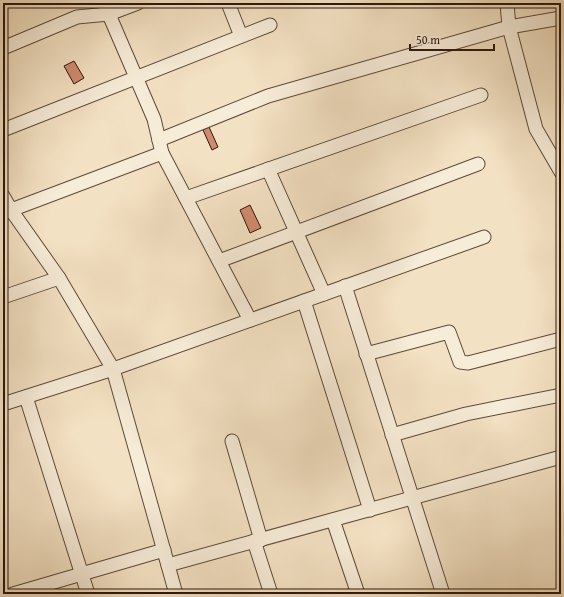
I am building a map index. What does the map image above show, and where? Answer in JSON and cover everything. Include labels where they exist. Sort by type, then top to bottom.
[{"type":"street","points":[[3,48],[77,17],[107,8],[138,3]]},
{"type":"street","points":[[228,3],[241,36]]},
{"type":"street","points":[[507,3],[509,27],[536,129],[561,172]]},
{"type":"street","points":[[107,8],[154,119],[162,154],[250,320]]},
{"type":"street","points":[[159,140],[268,96],[509,27],[561,18]]},
{"type":"street","points":[[3,130],[270,25]]},
{"type":"street","points":[[186,198],[481,95]]},
{"type":"street","points":[[7,211],[162,154]]},
{"type":"street","points":[[219,261],[478,164]]},
{"type":"street","points":[[268,169],[324,294]]},
{"type":"street","points":[[3,196],[7,211],[59,278],[113,369],[176,594]]},
{"type":"street","points":[[3,404],[113,369],[484,237]]},
{"type":"street","points":[[3,297],[59,278]]},
{"type":"street","points":[[345,286],[443,594]]},
{"type":"street","points":[[304,301],[370,510]]},
{"type":"street","points":[[366,354],[449,332],[460,362],[468,363],[561,339]]},
{"type":"street","points":[[392,435],[466,414],[561,395]]},
{"type":"street","points":[[26,397],[88,594]]},
{"type":"street","points":[[232,441],[270,594]]},
{"type":"street","points":[[168,565],[561,457]]},
{"type":"street","points":[[333,520],[358,594]]},
{"type":"street","points":[[13,594],[164,550]]},
{"type":"building","points":[[74,61],[84,78],[74,84],[64,66]]},
{"type":"building","points":[[209,127],[218,147],[212,150],[203,130]]},
{"type":"building","points":[[250,205],[261,228],[250,233],[240,210]]}]
